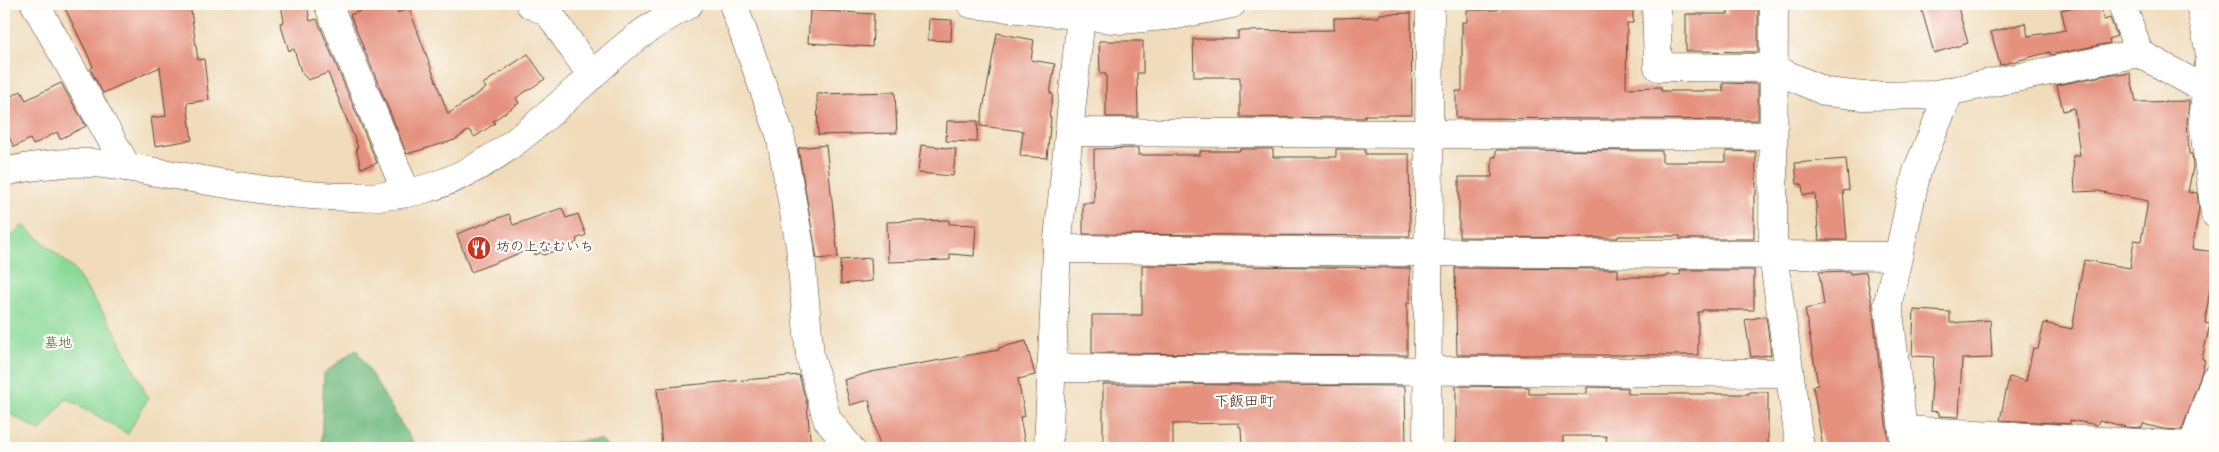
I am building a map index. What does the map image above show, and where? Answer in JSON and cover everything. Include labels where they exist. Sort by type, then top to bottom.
[{"type":"street","points":[[35,4],[127,167]]},
{"type":"street","points":[[328,4],[406,192]]},
{"type":"street","points":[[530,4],[549,13],[592,76]]},
{"type":"street","points":[[4,172],[89,163],[127,167],[299,195],[383,196],[424,189],[450,180],[492,158],[540,124],[631,42],[661,20],[689,4]]},
{"type":"street","points":[[733,4],[780,134],[800,246],[810,356],[827,419],[850,448]]},
{"type":"street","points":[[971,4],[1122,20],[1176,15],[1232,4]]},
{"type":"street","points":[[1427,448],[1430,4]]},
{"type":"street","points":[[1656,4],[1658,68],[1772,68],[1826,92],[1930,95],[2139,53],[2211,92]]},
{"type":"street","points":[[1774,4],[1772,68],[1773,255],[1800,448]]},
{"type":"street","points":[[2122,4],[2139,53]]},
{"type":"street","points":[[2200,4],[2210,54],[2211,92],[2202,121],[2214,202]]},
{"type":"street","points":[[1048,448],[1057,250],[1081,16]]},
{"type":"street","points":[[1950,91],[1917,171],[1888,303],[1904,439],[2192,447],[2215,379]]},
{"type":"street","points":[[1069,132],[1772,136]]},
{"type":"street","points":[[1057,250],[1898,256]]},
{"type":"street","points":[[1052,368],[1789,373]]},
{"type":"green space","name":"墓地","points":[[23,225],[72,267],[114,329],[148,398],[128,434],[67,398],[40,431],[4,410],[4,244]]},
{"type":"green space","points":[[356,349],[416,448],[321,448],[324,373]]},
{"type":"green space","points":[[601,439],[608,448],[511,448]]},
{"type":"building","points":[[63,4],[190,4],[198,60],[204,59],[209,100],[187,103],[192,140],[155,146],[151,118],[166,116],[160,67],[103,93],[90,69],[93,67]]},
{"type":"building","points":[[281,4],[307,4],[310,21],[317,19],[377,163],[361,168],[356,148],[358,147],[328,73],[308,80],[301,72],[294,49],[289,51],[280,23],[284,22]]},
{"type":"building","points":[[395,4],[398,13],[409,8],[448,114],[486,88],[483,84],[528,54],[545,79],[516,98],[519,103],[493,121],[495,123],[475,137],[469,130],[455,140],[407,154],[350,15],[370,7],[372,12]]},
{"type":"building","points":[[1567,4],[1633,4],[1633,23],[1627,23],[1626,88],[1661,87],[1661,91],[1723,91],[1723,83],[1758,84],[1758,120],[1456,118],[1456,91],[1462,91],[1462,22],[1467,22],[1467,10],[1498,10],[1498,6],[1567,6]]},
{"type":"building","points":[[1727,4],[1758,4],[1758,52],[1686,51],[1686,14],[1728,14]]},
{"type":"building","points":[[1920,4],[1957,4],[1968,43],[1934,53]]},
{"type":"building","points":[[2088,4],[2100,4],[2104,20],[2110,18],[2117,36],[2109,39],[2110,43],[2050,55],[2050,52],[2000,65],[1991,32],[2025,23],[2028,36],[2066,30],[2061,10]]},
{"type":"building","points":[[810,10],[874,14],[872,47],[808,43]]},
{"type":"building","points":[[1411,13],[1412,115],[1365,115],[1365,118],[1240,117],[1240,77],[1194,77],[1193,39],[1238,39],[1238,31],[1334,30],[1334,18],[1379,17],[1379,14]]},
{"type":"building","points":[[929,19],[952,20],[951,41],[928,40]]},
{"type":"building","points":[[997,33],[1034,40],[1031,60],[1055,64],[1050,93],[1053,94],[1049,117],[1051,117],[1047,158],[1020,156],[1023,131],[980,126]]},
{"type":"building","points":[[1099,41],[1143,41],[1143,73],[1137,73],[1138,117],[1106,117],[1106,74],[1100,74]]},
{"type":"building","points":[[2117,73],[2117,75],[2130,73],[2136,102],[2189,101],[2187,120],[2189,154],[2192,154],[2193,167],[2188,192],[2197,193],[2199,209],[2192,249],[2215,252],[2205,323],[2210,324],[2202,359],[2205,360],[2202,371],[2182,430],[2163,429],[2143,424],[2142,428],[2126,427],[2099,420],[2097,425],[2070,420],[2070,424],[2000,420],[2009,377],[2026,381],[2033,348],[2038,349],[2044,323],[2072,329],[2084,260],[2130,268],[2134,240],[2141,241],[2148,201],[2098,191],[2075,192],[2073,156],[2080,156],[2074,108],[2063,111],[2057,85]]},
{"type":"building","points":[[61,83],[86,126],[60,139],[57,132],[33,145],[30,139],[14,147],[4,126],[4,100],[21,91],[26,100]]},
{"type":"building","points":[[895,92],[897,133],[818,135],[817,94]]},
{"type":"building","points":[[947,121],[978,121],[977,142],[946,141]]},
{"type":"building","points":[[826,145],[838,257],[817,259],[798,148]]},
{"type":"building","points":[[921,145],[956,149],[953,176],[918,173]]},
{"type":"building","points":[[1138,148],[1138,155],[1200,155],[1200,151],[1239,151],[1240,149],[1273,149],[1273,157],[1336,157],[1336,149],[1365,149],[1365,154],[1409,154],[1410,236],[1083,234],[1083,203],[1094,203],[1094,149]]},
{"type":"building","points":[[1496,150],[1662,151],[1662,162],[1726,162],[1726,151],[1756,152],[1754,239],[1680,239],[1680,236],[1618,236],[1618,238],[1459,237],[1459,177],[1492,177],[1492,157],[1496,157]]},
{"type":"building","points":[[1846,159],[1849,190],[1843,191],[1847,240],[1819,240],[1815,194],[1803,195],[1802,184],[1797,184],[1795,163]]},
{"type":"building","points":[[562,208],[566,218],[578,214],[586,235],[576,239],[577,243],[543,255],[542,252],[535,255],[533,248],[471,272],[457,234],[509,214],[513,225]]},
{"type":"building","points":[[949,220],[949,224],[976,225],[974,256],[950,254],[950,260],[888,262],[887,222]]},
{"type":"building","points":[[871,258],[872,281],[841,284],[840,260]]},
{"type":"building","points":[[1142,265],[1410,268],[1410,303],[1407,303],[1407,355],[1092,353],[1092,315],[1142,315]]},
{"type":"building","points":[[1455,268],[1618,269],[1618,277],[1667,277],[1667,275],[1680,275],[1680,270],[1754,270],[1754,310],[1702,310],[1702,312],[1698,312],[1698,355],[1457,355]]},
{"type":"building","points":[[1849,271],[1850,274],[1866,272],[1872,305],[1889,448],[1823,448],[1813,386],[1818,385],[1805,309],[1824,305],[1819,272]]},
{"type":"building","points":[[1914,310],[1950,312],[1950,323],[1990,320],[1992,358],[1962,359],[1959,417],[1939,416],[1939,412],[1930,411],[1934,357],[1912,356]]},
{"type":"building","points":[[1766,316],[1771,355],[1751,357],[1745,320]]},
{"type":"building","points":[[1026,341],[1035,375],[1018,379],[1025,416],[1020,417],[1025,444],[1000,448],[880,448],[869,400],[850,405],[844,380],[871,372],[999,350],[998,348]]},
{"type":"building","points":[[799,375],[807,404],[811,448],[662,448],[657,388]]},
{"type":"building","points":[[1103,384],[1405,386],[1406,448],[1242,448],[1241,427],[1239,427],[1239,423],[1173,424],[1173,448],[1103,448]]},
{"type":"building","points":[[1456,386],[1529,387],[1529,394],[1587,394],[1587,387],[1628,388],[1628,394],[1749,394],[1749,392],[1768,392],[1768,448],[1607,448],[1606,436],[1563,436],[1563,448],[1456,448]]},
{"type":"place","name":"坊の上なむいち","points":[[479,248]]},
{"type":"district","name":"下飯田町","points":[[1244,403]]}]
